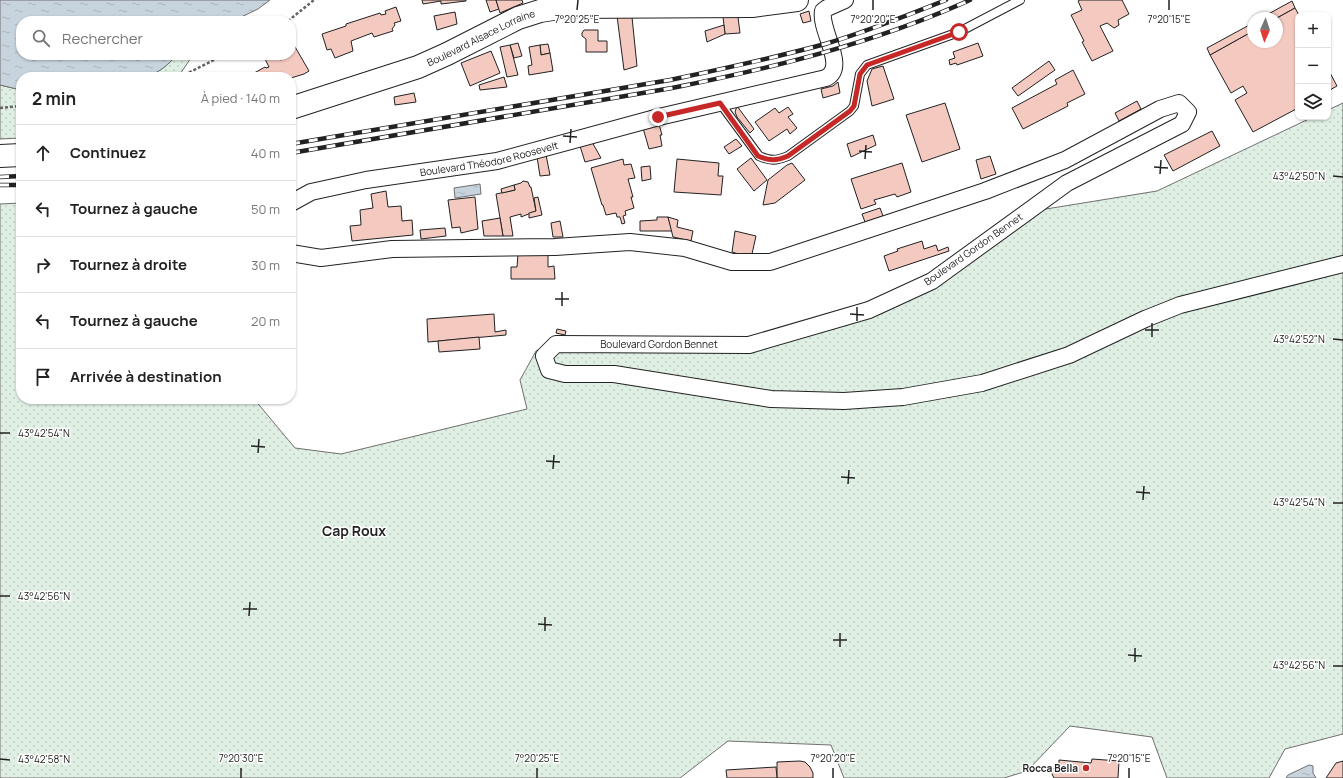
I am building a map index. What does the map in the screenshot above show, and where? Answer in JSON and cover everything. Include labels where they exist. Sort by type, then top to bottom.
[{"type":"main road","name":"Boulevard Alsace Lorraine","points":[[296,106],[418,67],[518,18],[540,11],[567,7],[752,6],[797,0]]},
{"type":"main road","points":[[0,156],[16,155]]},
{"type":"street","name":"Boulevard Théodore Roosevelt","points":[[296,200],[311,192],[366,180],[497,161],[658,117],[826,78],[834,72],[835,62],[822,16],[823,11],[845,0]]},
{"type":"street","name":"Boulevard Gordon Bennet","points":[[296,254],[321,258],[392,249],[555,247],[630,242],[685,248],[732,262],[770,262],[986,191],[1065,160],[1160,109],[1179,103],[1188,112],[1182,124],[1067,183],[932,281],[869,310],[749,344],[556,344],[544,356],[549,370],[565,374],[614,374],[771,399],[844,402],[903,397],[982,383],[1069,355],[1145,319],[1180,305],[1343,264]]},
{"type":"lane","points":[[720,103],[758,156],[778,160],[788,156],[850,111],[854,106],[860,74],[867,65],[959,32],[1020,0]]},
{"type":"path","points":[[294,16],[314,0]]},
{"type":"path","points":[[190,72],[214,60]]},
{"type":"path","points":[[0,108],[16,106]]},
{"type":"green space","points":[[172,60],[190,60],[181,72],[157,72]]},
{"type":"green space","points":[[0,85],[16,89],[16,138],[0,139]]},
{"type":"green space","points":[[1343,103],[1343,734],[1285,749],[1269,778],[1167,778],[1152,737],[1070,726],[1027,771],[1004,778],[844,778],[831,745],[728,741],[680,778],[0,778],[0,204],[16,203],[16,404],[258,404],[295,448],[341,454],[527,409],[520,380],[536,351],[559,340],[754,338],[867,304],[939,269],[1009,215],[1157,191],[1307,120],[1331,120],[1331,109]]},
{"type":"water","points":[[0,0],[270,0],[258,9],[243,16],[16,16],[16,60],[172,60],[157,72],[16,72],[16,89],[0,85]]},
{"type":"water","points":[[480,184],[481,194],[455,198],[454,188]]},
{"type":"water","points":[[1309,765],[1313,766],[1313,773],[1316,778],[1286,778],[1288,775]]},
{"type":"building","points":[[422,0],[466,1],[441,4],[441,1],[423,4]]},
{"type":"building","points":[[486,0],[496,0],[499,9],[490,12]]},
{"type":"building","points":[[496,0],[522,0],[523,3],[500,13]]},
{"type":"building","points":[[1122,0],[1129,14],[1118,20],[1119,25],[1114,28],[1107,23],[1100,26],[1113,51],[1092,61],[1082,42],[1084,41],[1071,15],[1082,10],[1078,1]]},
{"type":"building","points":[[1292,1],[1295,8],[1283,15],[1283,12],[1272,12]]},
{"type":"building","points":[[396,7],[401,21],[394,23],[395,25],[392,29],[393,31],[374,37],[372,33],[351,41],[353,51],[335,58],[331,49],[327,50],[322,34],[346,26],[346,24],[380,13],[381,15],[386,14],[385,11]]},
{"type":"building","points":[[1295,8],[1297,12],[1295,12],[1295,110],[1253,132],[1235,100],[1247,93],[1243,86],[1231,93],[1210,55],[1247,34],[1247,48],[1283,48],[1283,15]]},
{"type":"building","points":[[809,11],[811,21],[803,23],[800,14]]},
{"type":"building","points":[[455,12],[457,24],[437,30],[434,16]]},
{"type":"building","points":[[617,16],[632,17],[637,66],[624,70]]},
{"type":"building","points":[[723,17],[738,17],[740,33],[725,34]]},
{"type":"building","points":[[724,25],[725,34],[707,42],[705,31]]},
{"type":"building","points":[[1247,26],[1247,34],[1210,55],[1207,48]]},
{"type":"building","points":[[584,30],[598,30],[598,41],[607,41],[607,52],[586,52],[586,39],[582,36]]},
{"type":"building","points":[[518,43],[522,56],[514,58],[510,45]]},
{"type":"building","points":[[978,43],[983,56],[957,65],[956,63],[950,65],[949,60],[955,58],[953,52]]},
{"type":"building","points":[[548,44],[550,53],[541,55],[540,45]]},
{"type":"building","points":[[510,45],[518,75],[507,77],[500,47]]},
{"type":"building","points":[[540,45],[541,55],[550,53],[553,71],[529,75],[528,66],[532,65],[529,47]]},
{"type":"building","points":[[296,48],[309,71],[296,76],[296,72],[256,72],[265,67],[269,67],[266,60],[296,60]]},
{"type":"building","points":[[491,51],[500,73],[470,86],[461,63]]},
{"type":"building","points":[[1049,61],[1055,70],[1018,96],[1012,88]]},
{"type":"building","points":[[883,66],[894,99],[872,106],[867,81],[872,69]]},
{"type":"building","points":[[1073,70],[1085,94],[1067,103],[1068,106],[1023,129],[1012,108],[1057,84],[1055,80]]},
{"type":"building","points":[[1331,75],[1337,86],[1331,89]]},
{"type":"building","points":[[504,77],[507,87],[480,90],[479,85]]},
{"type":"building","points":[[838,82],[840,93],[823,98],[821,89],[833,86]]},
{"type":"building","points":[[414,93],[416,102],[395,105],[394,97]]},
{"type":"building","points":[[1137,101],[1141,109],[1119,121],[1115,113]]},
{"type":"building","points":[[945,103],[960,149],[922,162],[906,115]]},
{"type":"building","points":[[737,106],[754,129],[750,133],[737,117],[735,112]]},
{"type":"building","points":[[788,107],[793,114],[788,117],[797,128],[790,134],[787,129],[769,141],[755,122],[775,108],[779,113]]},
{"type":"building","points":[[659,124],[662,135],[660,135],[662,146],[649,149],[643,128]]},
{"type":"building","points":[[1212,131],[1220,146],[1173,171],[1164,155]]},
{"type":"building","points":[[873,135],[876,145],[851,157],[847,144]]},
{"type":"building","points":[[736,139],[742,146],[729,154],[724,147]]},
{"type":"building","points":[[592,142],[601,158],[585,162],[580,146]]},
{"type":"building","points":[[546,155],[550,175],[540,176],[537,157]]},
{"type":"building","points":[[990,156],[996,174],[981,179],[976,160]]},
{"type":"building","points":[[751,158],[767,180],[754,191],[737,169]]},
{"type":"building","points":[[623,159],[624,165],[631,164],[635,178],[628,179],[633,197],[631,197],[634,208],[625,211],[626,215],[623,216],[625,223],[622,224],[620,217],[617,217],[616,213],[606,215],[591,168]]},
{"type":"building","points":[[677,159],[719,163],[718,176],[723,176],[721,195],[674,192]]},
{"type":"building","points":[[792,163],[805,180],[775,203],[763,205],[768,180],[787,165]]},
{"type":"building","points":[[902,163],[911,192],[897,197],[895,194],[874,200],[876,204],[861,209],[851,179]]},
{"type":"building","points":[[650,166],[651,179],[642,181],[641,167]]},
{"type":"building","points":[[523,181],[528,182],[531,187],[536,211],[521,217],[521,214],[510,217],[513,236],[503,236],[496,194],[515,190],[514,185]]},
{"type":"building","points":[[514,185],[515,190],[502,193],[501,189]]},
{"type":"building","points":[[386,191],[388,207],[401,206],[402,221],[412,220],[413,235],[352,241],[350,226],[361,225],[360,210],[373,208],[371,194]]},
{"type":"building","points":[[475,197],[478,229],[461,233],[460,227],[452,228],[448,200]]},
{"type":"building","points":[[538,197],[542,215],[529,218],[529,213],[536,211],[534,198]]},
{"type":"building","points":[[880,208],[883,216],[865,222],[862,214]]},
{"type":"building","points":[[657,217],[668,217],[672,231],[640,231],[640,221],[657,220]]},
{"type":"building","points":[[668,217],[678,220],[677,227],[693,231],[691,241],[673,237]]},
{"type":"building","points":[[500,218],[503,236],[484,236],[482,221]]},
{"type":"building","points":[[560,221],[563,237],[553,237],[551,223]]},
{"type":"building","points":[[445,228],[446,236],[421,239],[420,230]]},
{"type":"building","points":[[735,231],[756,236],[752,254],[745,256],[732,252]]},
{"type":"building","points":[[922,241],[924,249],[936,245],[938,251],[948,247],[949,251],[889,271],[884,256],[898,251],[897,249]]},
{"type":"building","points":[[518,254],[548,255],[548,267],[554,266],[555,279],[511,279],[511,267],[517,267]]},
{"type":"building","points":[[494,314],[495,332],[506,330],[506,335],[428,342],[427,319]]},
{"type":"building","points":[[557,329],[566,331],[565,335],[556,333]]},
{"type":"building","points":[[479,337],[480,349],[439,352],[438,341]]},
{"type":"building","name":"Rocca Bella","points":[[1092,759],[1119,761],[1118,778],[1054,778],[1052,774],[1052,770],[1059,765],[1059,760],[1091,763]]},
{"type":"building","points":[[1343,761],[1343,778],[1326,778],[1336,763]]},
{"type":"building","points":[[777,762],[805,762],[810,767],[813,773],[813,778],[777,778]]},
{"type":"building","points":[[776,767],[777,778],[727,778],[726,770]]},
{"type":"railway","points":[[296,143],[670,80],[825,44],[886,24],[946,0]]},
{"type":"railway","points":[[296,152],[672,88],[748,72],[823,53],[861,41],[898,29],[970,0]]},
{"type":"railway","points":[[0,177],[16,176]]},
{"type":"railway","points":[[0,185],[16,185]]},
{"type":"place","name":"Rocca Bella","points":[[1086,768]]},
{"type":"district","name":"Cap Roux","points":[[354,531]]},
{"type":"route","points":[[658,117],[720,103],[758,156],[778,160],[788,156],[850,111],[854,106],[860,74],[867,65],[959,32]]}]
